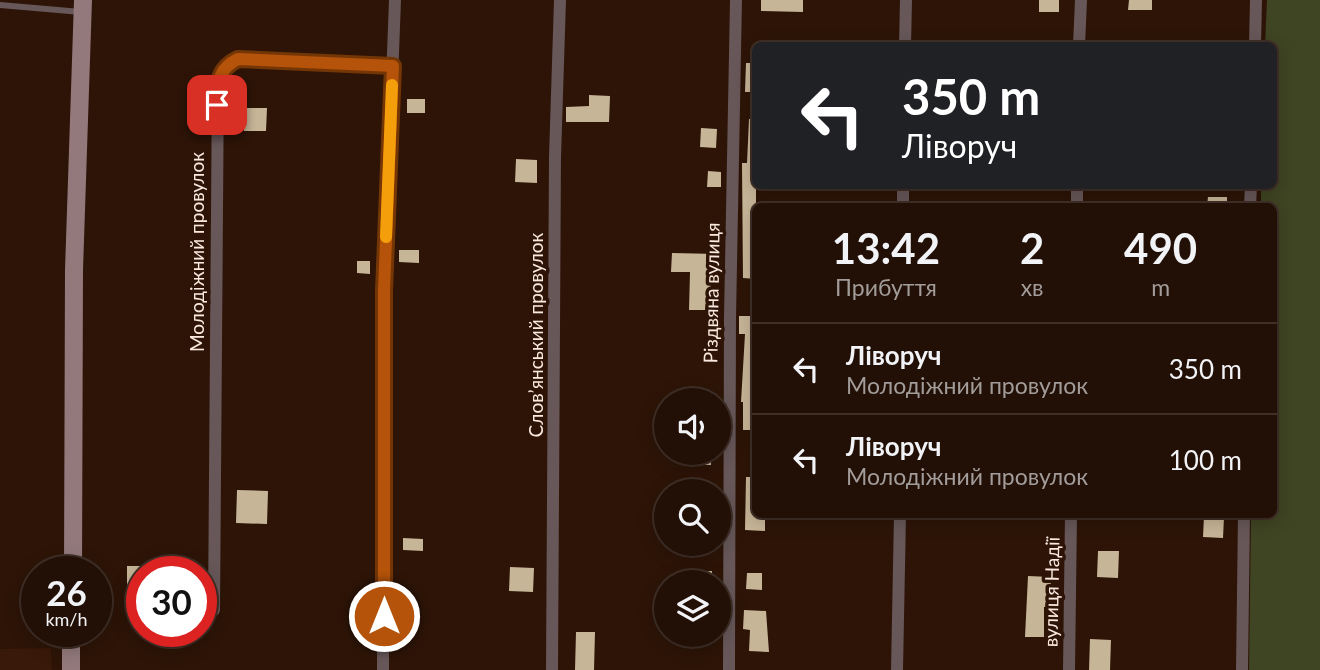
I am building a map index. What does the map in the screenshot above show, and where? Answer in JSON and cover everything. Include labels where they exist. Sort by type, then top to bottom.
[{"type":"street","points":[[383,670],[384,291],[395,0]]},
{"type":"street","name":"Словʼянський провулок","points":[[552,670],[555,171],[560,0]]},
{"type":"street","name":"Різдвяна вулиця","points":[[729,670],[730,318],[736,0]]},
{"type":"street","points":[[905,42],[906,0]]},
{"type":"street","points":[[1079,42],[1081,0]]},
{"type":"street","points":[[1255,42],[1256,0]]},
{"type":"street","points":[[73,556],[74,270],[83,6]]},
{"type":"street","name":"Молодіжний провулок","points":[[214,556],[218,78],[228,64],[238,59],[393,66]]},
{"type":"street","points":[[897,670],[900,518]]},
{"type":"street","name":"вулиця Надії","points":[[1069,670],[1071,518]]},
{"type":"street","points":[[1242,670],[1244,518]]},
{"type":"lane","points":[[0,5],[83,6]]},
{"type":"shaded area","points":[[51,648],[52,670],[0,670],[0,649]]},
{"type":"green space","points":[[1267,0],[1320,0],[1320,670],[1249,670],[1251,518],[1277,518],[1277,203],[1261,203],[1261,189],[1277,189],[1277,42],[1265,42]]},
{"type":"building","points":[[761,0],[803,0],[803,12],[761,11]]},
{"type":"building","points":[[1039,0],[1059,0],[1059,12],[1039,12]]},
{"type":"building","points":[[1129,0],[1152,0],[1152,10],[1128,10]]},
{"type":"building","points":[[746,63],[752,63],[752,92],[745,92]]},
{"type":"building","points":[[589,95],[610,96],[609,122],[566,122],[566,107],[589,106]]},
{"type":"building","points":[[407,99],[425,99],[425,113],[407,113]]},
{"type":"building","points":[[244,108],[267,108],[266,131],[244,131]]},
{"type":"building","points":[[749,119],[752,119],[752,189],[756,189],[756,203],[752,203],[752,279],[743,278],[742,163],[747,163]]},
{"type":"building","points":[[701,128],[717,129],[716,148],[700,147]]},
{"type":"building","points":[[516,159],[537,160],[537,183],[515,182]]},
{"type":"building","points":[[708,171],[721,172],[721,187],[707,187]]},
{"type":"building","points":[[1208,197],[1227,197],[1227,203],[1207,203]]},
{"type":"building","points":[[399,250],[419,250],[419,263],[399,262]]},
{"type":"building","points":[[672,253],[717,254],[716,273],[711,273],[710,310],[689,310],[690,272],[671,272]]},
{"type":"building","points":[[357,261],[370,261],[370,274],[357,273]]},
{"type":"building","points":[[739,316],[752,316],[752,430],[743,430],[741,402],[745,334],[739,334]]},
{"type":"building","points":[[746,477],[752,477],[752,518],[765,518],[765,531],[745,530]]},
{"type":"building","points":[[237,490],[268,491],[267,524],[236,523]]},
{"type":"building","points":[[1204,518],[1224,518],[1223,538],[1203,537]]},
{"type":"building","points":[[403,538],[423,539],[423,551],[403,550]]},
{"type":"building","points":[[1098,551],[1119,551],[1118,578],[1097,577]]},
{"type":"building","points":[[510,567],[534,568],[533,592],[509,591]]},
{"type":"building","points":[[747,573],[762,573],[762,590],[746,589]]},
{"type":"building","points":[[1028,576],[1051,577],[1050,607],[1044,607],[1044,637],[1025,637]]},
{"type":"building","points":[[744,610],[766,611],[769,652],[749,651],[750,630],[743,629]]},
{"type":"building","points":[[576,632],[595,632],[594,670],[575,670]]},
{"type":"building","points":[[1090,639],[1111,640],[1110,670],[1089,670]]},
{"type":"slow traffic","points":[[386,237],[392,85]]},
{"type":"route","points":[[217,105],[218,78],[228,64],[238,59],[393,66],[384,291],[384,616]]}]
